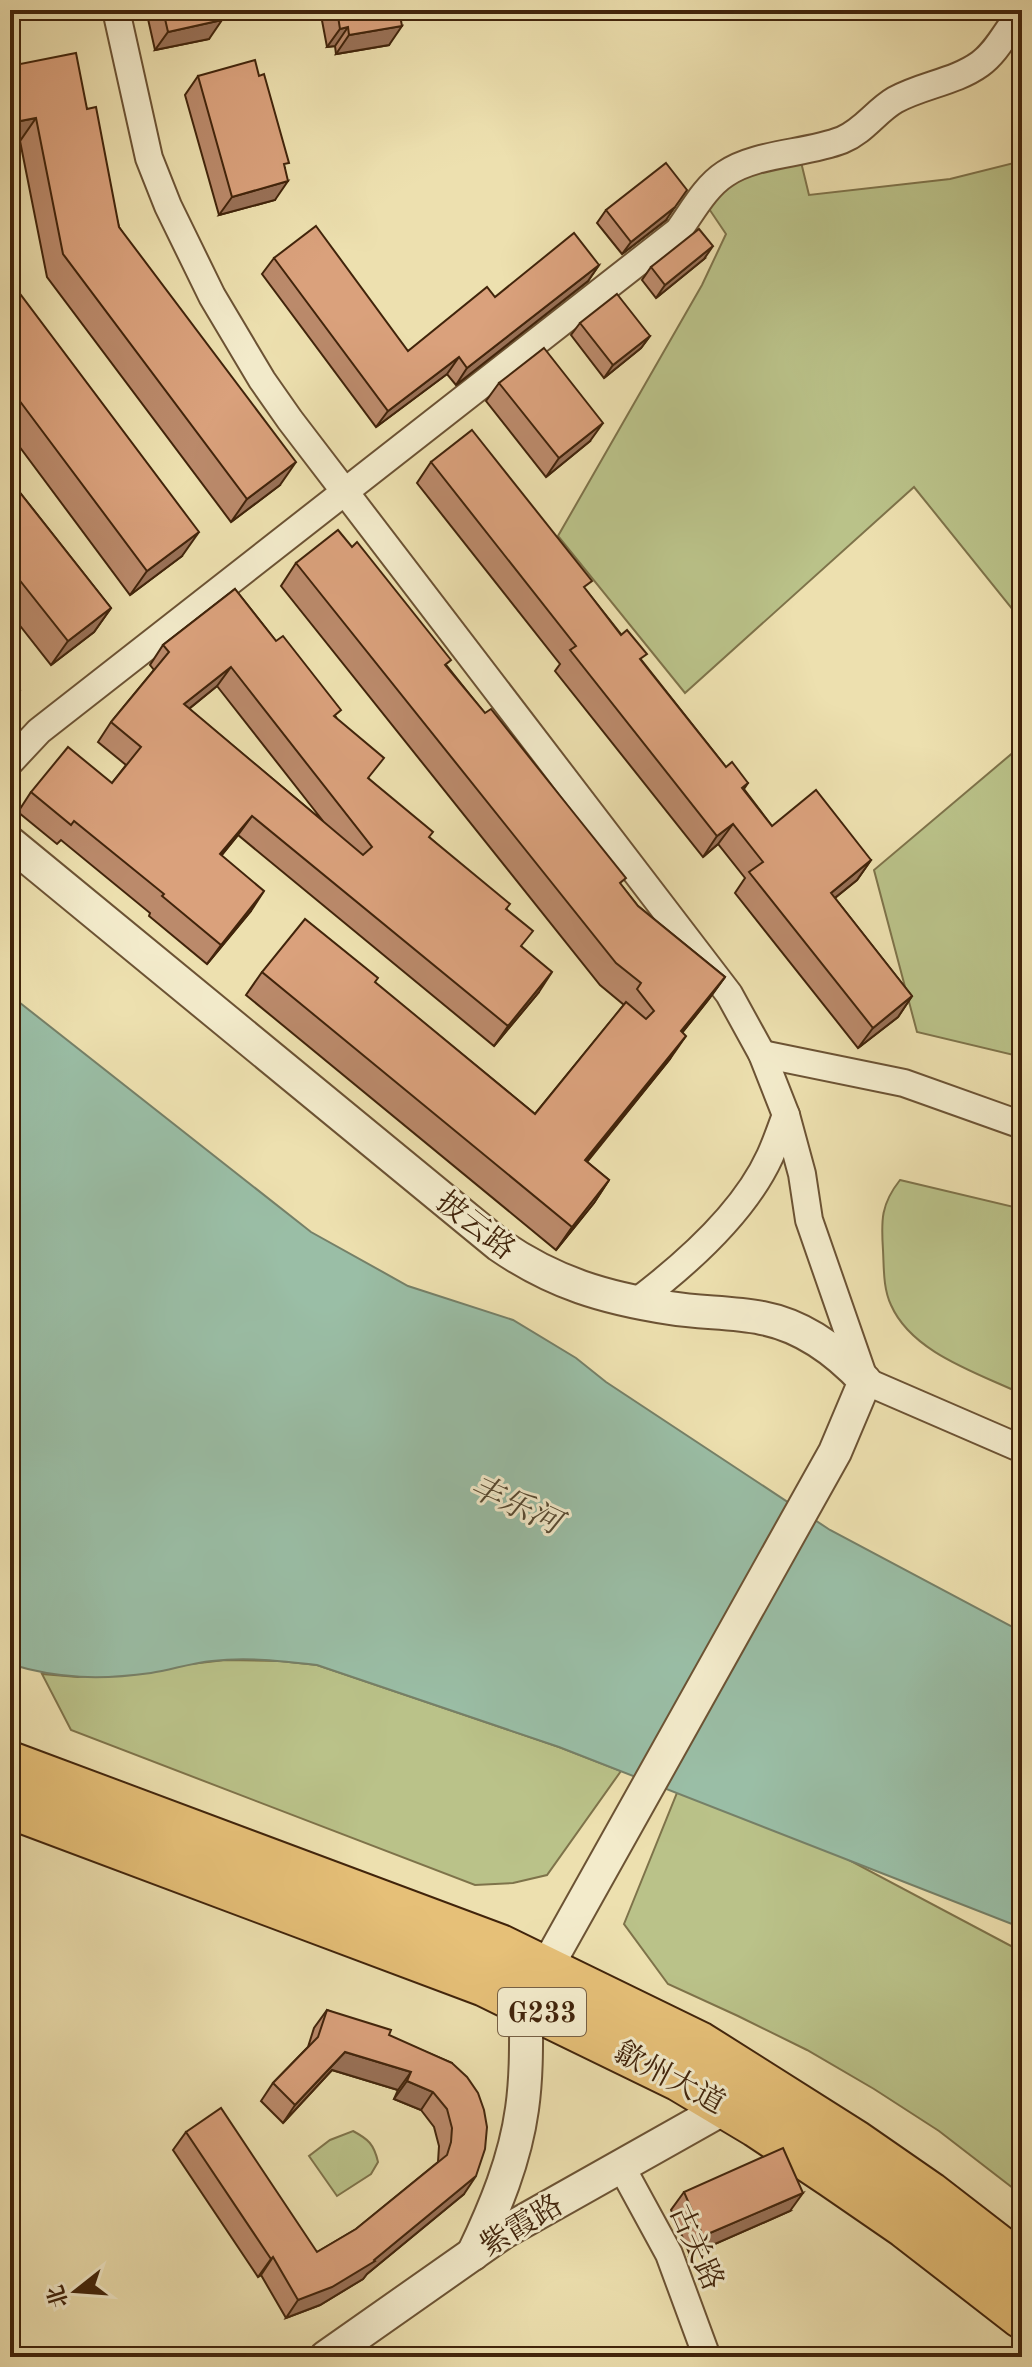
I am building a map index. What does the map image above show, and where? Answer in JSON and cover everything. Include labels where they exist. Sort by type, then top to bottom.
[{"type":"highway","name":"歙州大道","points":[[10,1764],[500,1947],[536,1987],[832,2175],[906,2226],[1022,2316]]},
{"type":"highway","name":"歙州大道","points":[[10,1806],[485,1984],[536,1987],[699,2044],[778,2092],[929,2194],[1022,2266]]},
{"type":"street","points":[[116,10],[149,158],[189,251],[262,380],[729,994],[762,1054],[786,1115],[802,1174],[809,1220],[865,1381],[835,1452],[536,1987],[522,2110],[514,2147],[504,2184],[473,2254]]},
{"type":"street","points":[[10,762],[39,731],[678,231],[711,186],[726,173],[744,164],[814,148],[860,131],[891,102],[979,65],[995,50],[1022,12]]},
{"type":"street","name":"披云路","points":[[10,843],[499,1245],[525,1263],[583,1290],[636,1302],[715,1314],[761,1317],[783,1323],[823,1343],[865,1381],[1022,1449]]},
{"type":"street","points":[[762,1054],[904,1083],[1022,1125]]},
{"type":"street","points":[[636,1302],[702,1247],[742,1201],[770,1156],[786,1115]]},
{"type":"street","name":"紫霞路","points":[[326,2357],[504,2232],[726,2107]]},
{"type":"street","name":"古关路","points":[[621,2166],[669,2254],[707,2357]]},
{"type":"shaded area","points":[[1022,161],[1022,621],[914,487],[685,693],[558,536],[702,285],[726,234],[695,188],[801,162],[809,195],[950,179]]},
{"type":"shaded area","points":[[1022,745],[1022,1057],[917,1032],[874,870]]},
{"type":"shaded area","points":[[900,1180],[1022,1209],[1022,1394],[930,1349],[901,1322],[891,1305],[884,1278],[882,1221],[889,1197]]},
{"type":"shaded area","points":[[225,1660],[317,1665],[621,1771],[547,1875],[513,1883],[475,1885],[71,1730],[42,1674],[78,1677]]},
{"type":"shaded area","points":[[685,1773],[1011,1946],[1022,1949],[1022,2195],[939,2131],[874,2089],[807,2050],[668,1984],[624,1924]]},
{"type":"shaded area","points":[[353,2131],[370,2143],[378,2162],[371,2174],[337,2196],[309,2156],[330,2140]]},
{"type":"water","name":"丰乐河","points":[[10,995],[311,1232],[408,1286],[513,1320],[576,1358],[606,1382],[830,1530],[1022,1632],[1022,1928],[559,1747],[317,1665],[225,1660],[151,1673],[97,1677],[45,1673],[10,1664]]},
{"type":"building","points":[[163,10],[220,10],[222,20],[168,32]]},
{"type":"building","points":[[337,10],[399,10],[402,26],[349,35],[348,27],[340,29]]},
{"type":"building","points":[[76,53],[87,109],[96,107],[119,227],[296,462],[247,499],[63,254],[36,118],[10,123],[10,66]]},
{"type":"building","points":[[255,60],[259,76],[264,74],[289,163],[284,164],[288,181],[232,197],[198,76]]},
{"type":"building","points":[[666,163],[687,190],[675,207],[631,242],[606,210]]},
{"type":"building","points":[[316,226],[408,351],[487,287],[495,297],[574,233],[599,265],[467,368],[459,357],[388,411],[274,258]]},
{"type":"building","points":[[699,229],[713,246],[665,285],[651,267]]},
{"type":"building","points":[[10,273],[12,283],[199,532],[147,571],[10,388]]},
{"type":"building","points":[[617,294],[650,336],[613,365],[580,323]]},
{"type":"building","points":[[544,348],[603,423],[559,458],[499,383]]},
{"type":"building","points":[[472,430],[592,581],[584,587],[621,635],[627,630],[647,654],[640,659],[726,767],[732,762],[748,783],[742,788],[772,826],[816,790],[871,860],[831,893],[912,996],[873,1028],[749,872],[763,862],[733,824],[717,836],[570,650],[576,646],[431,462]]},
{"type":"building","points":[[10,480],[111,608],[68,641],[10,568]]},
{"type":"building","points":[[338,530],[352,547],[357,542],[451,660],[445,665],[485,713],[491,709],[626,878],[620,883],[638,906],[725,977],[681,1031],[686,1036],[585,1160],[609,1180],[572,1227],[262,972],[305,919],[378,978],[375,982],[535,1114],[626,1002],[646,1019],[654,1011],[637,989],[641,983],[616,963],[296,563]]},
{"type":"building","points":[[235,589],[276,641],[283,636],[341,710],[334,716],[384,758],[368,778],[433,832],[429,837],[510,904],[506,909],[533,931],[521,946],[552,972],[508,1026],[252,816],[220,854],[264,891],[221,945],[74,821],[71,825],[31,792],[68,747],[112,783],[141,747],[111,722],[169,652],[163,645]],"holes":[[[231,667],[372,847],[363,855],[184,704]]]},
{"type":"building","points":[[10,677],[20,690],[10,698]]},
{"type":"building","points":[[327,2010],[391,2030],[389,2035],[452,2063],[478,2093],[487,2127],[485,2149],[476,2176],[375,2261],[332,2287],[298,2300],[273,2257],[271,2259],[186,2132],[221,2108],[317,2252],[356,2229],[447,2155],[451,2142],[452,2128],[447,2109],[433,2092],[407,2081],[411,2072],[345,2052],[295,2105],[273,2083],[318,2037]]},
{"type":"building","points":[[783,2148],[803,2193],[703,2236],[684,2192]]}]
